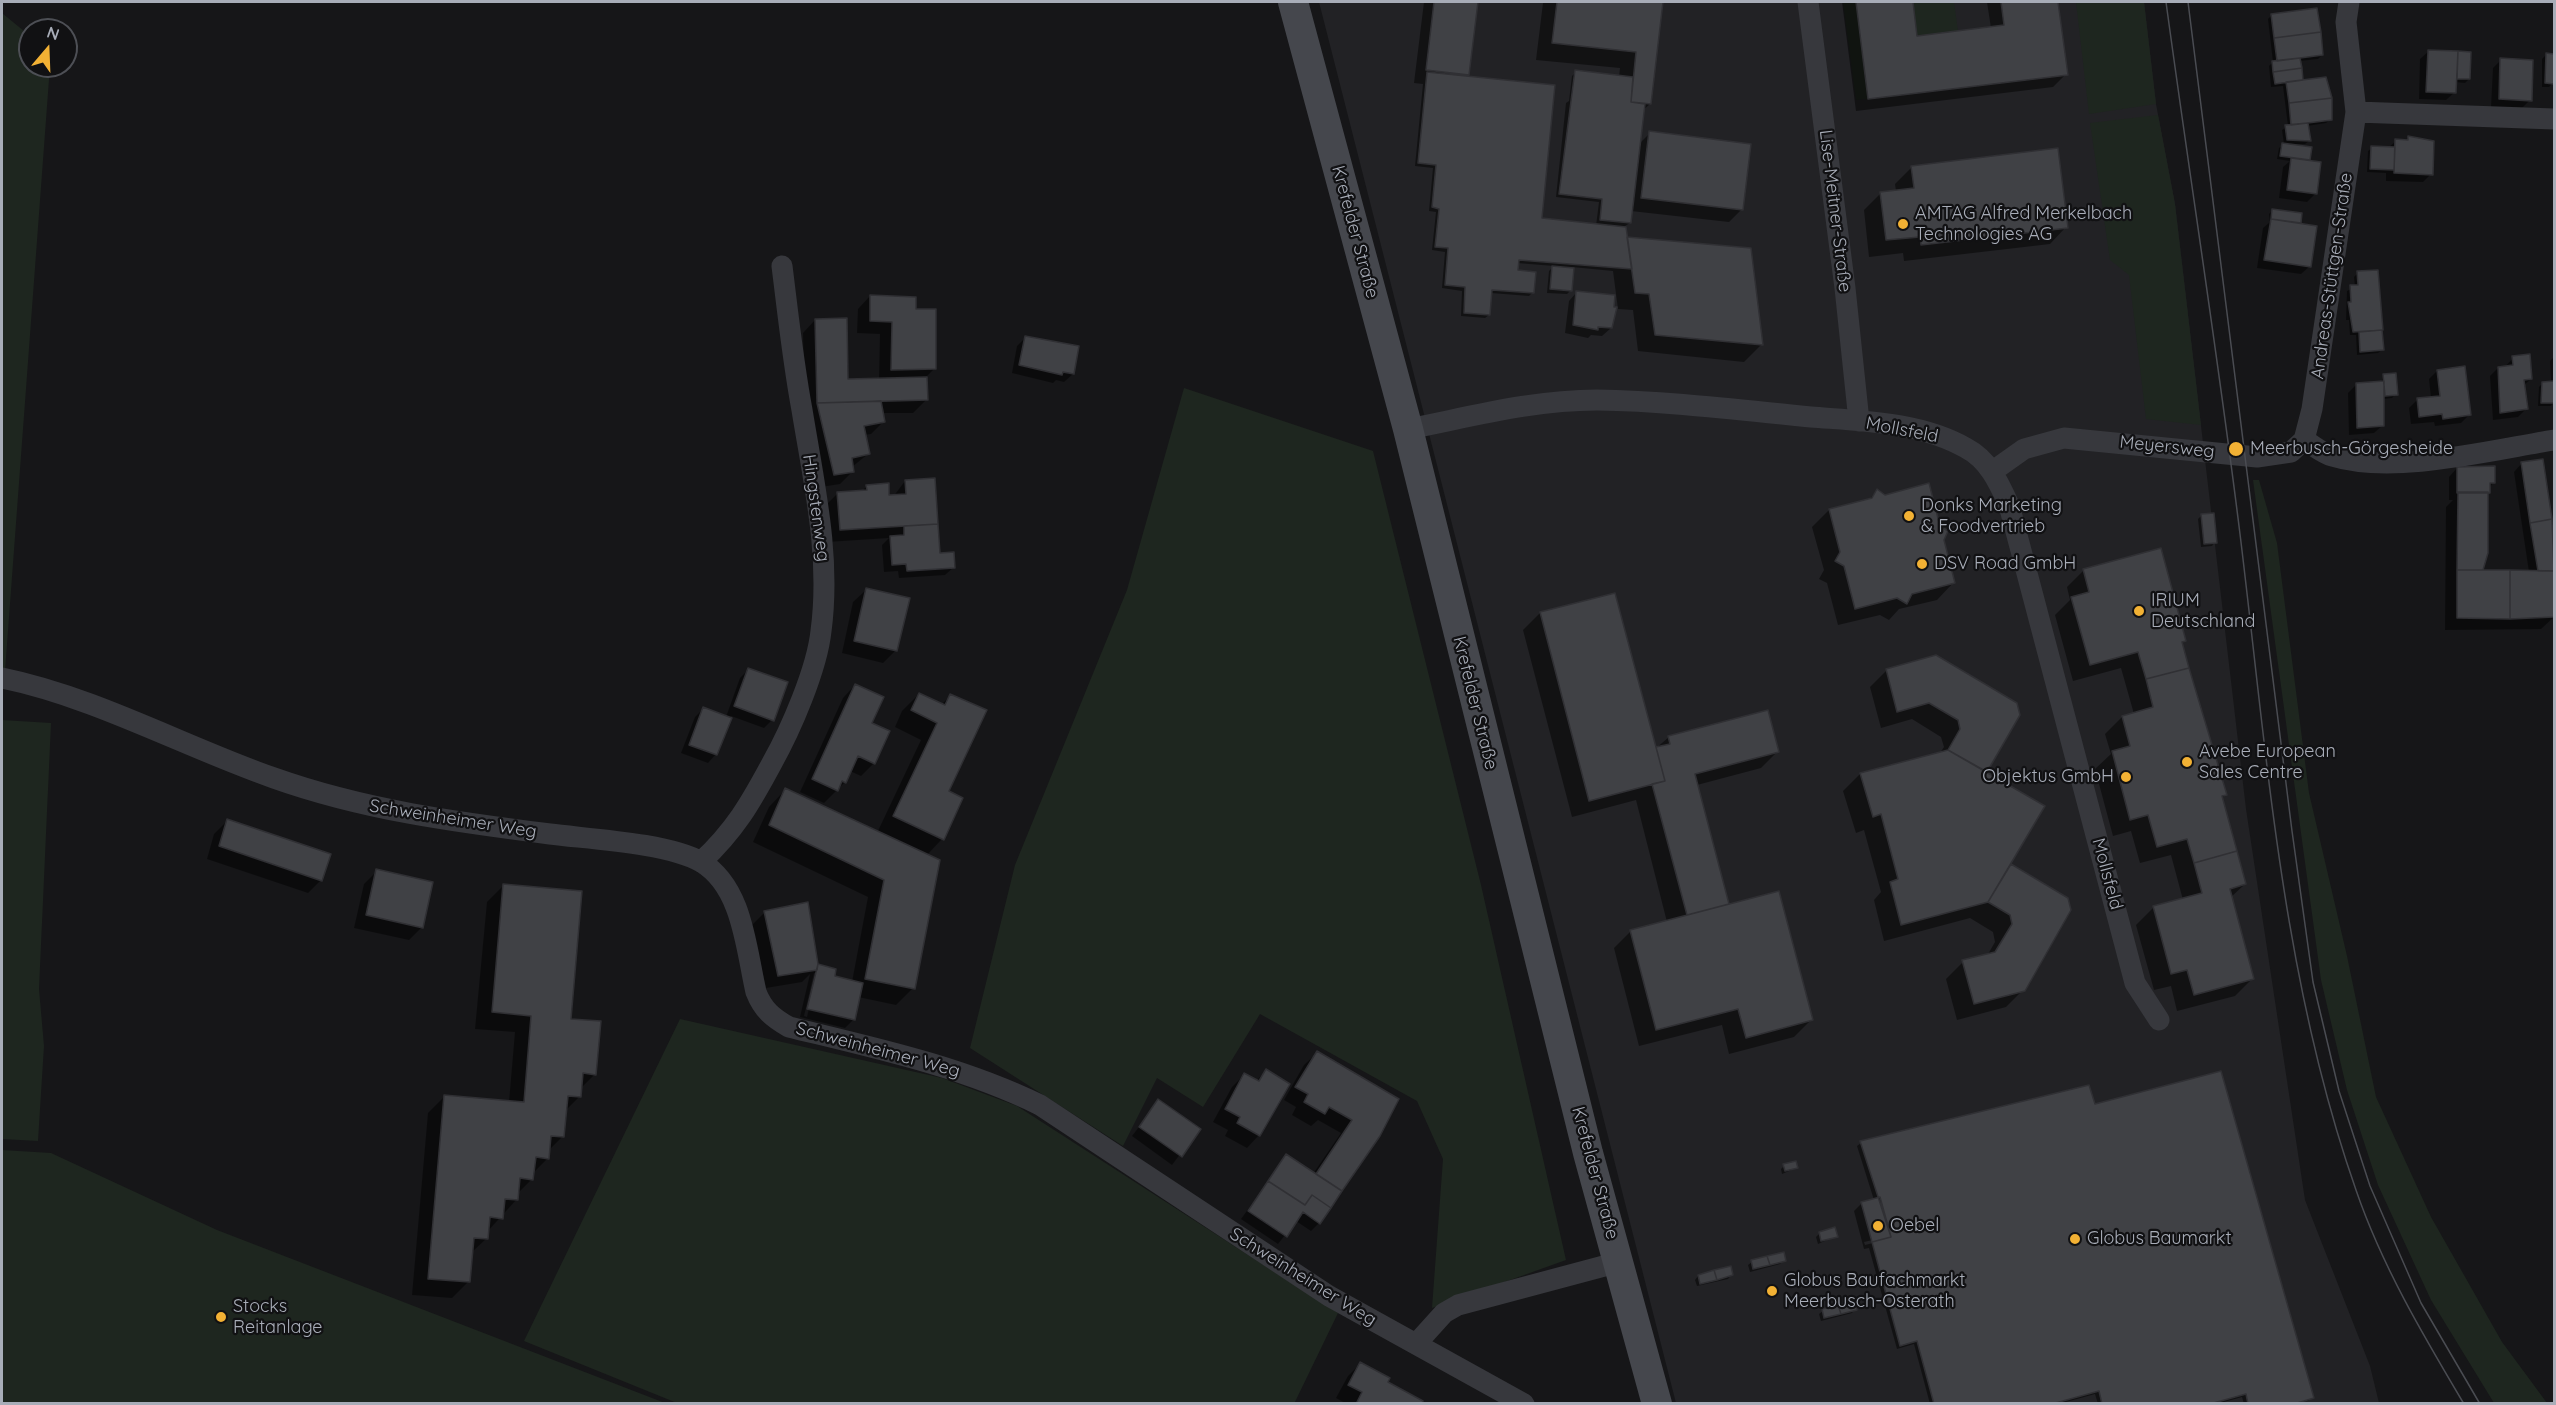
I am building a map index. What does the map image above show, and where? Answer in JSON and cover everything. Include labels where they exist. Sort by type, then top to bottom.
[{"type":"main road","name":"Krefelder Straße","points":[[1293,2],[1408,429],[1588,1153],[1657,1404]]},
{"type":"street","name":"Lise-Meitner-Straße","points":[[1808,2],[1844,279],[1859,421]]},
{"type":"street","name":"Andreas-Stüttgen-Straße","points":[[2304,440],[2312,409],[2356,112],[2346,22],[2349,2]]},
{"type":"street","points":[[2356,112],[2554,119]]},
{"type":"street","name":"Hingstenweg","points":[[701,862],[728,836],[753,798],[784,742],[803,694],[821,634],[825,596],[824,540],[794,365],[782,266]]},
{"type":"street","name":"Mollsfeld","points":[[1408,429],[1536,404],[1597,400],[1687,405],[1859,421],[1937,434],[1969,449],[1993,471],[2009,505],[2135,983],[2159,1020]]},
{"type":"street","name":"Meyersweg","points":[[1993,471],[2024,449],[2064,438],[2257,457],[2291,452],[2304,440]]},
{"type":"street","points":[[2304,440],[2331,456],[2357,461],[2393,462],[2455,456],[2554,440]]},
{"type":"street","name":"Schweinheimer Weg","points":[[2,678],[76,700],[274,778],[349,802],[422,818],[659,848],[701,862],[721,880],[735,901],[756,992],[761,1004],[772,1018],[789,1027],[918,1058],[996,1083],[1040,1105],[1329,1296],[1524,1404]]},
{"type":"street","points":[[1416,1344],[1444,1313],[1458,1305],[1619,1262]]},
{"type":"shaded area","points":[[1319,2],[2144,2],[2156,104],[2175,204],[2246,809],[2305,1200],[2370,1366],[2379,1403],[1676,1403]]},
{"type":"shaded area","points":[[1843,2],[1856,2],[1868,99],[1856,100]]},
{"type":"shaded area","points":[[1913,2],[1954,2],[1958,31],[1917,36]]},
{"type":"shaded area","points":[[2076,2],[2144,2],[2156,104],[2089,114]]},
{"type":"shaded area","points":[[2,13],[18,26],[18,78],[49,78],[5,671],[2,670]]},
{"type":"shaded area","points":[[2158,115],[2175,204],[2201,425],[2146,419],[2129,275],[2110,260],[2090,123]]},
{"type":"shaded area","points":[[1184,388],[1373,451],[1481,885],[1566,1260],[1432,1308],[1443,1159],[1417,1101],[1260,1014],[1203,1107],[1157,1078],[1123,1146],[970,1048],[1015,865],[1127,590]]},
{"type":"shaded area","points":[[2253,480],[2259,480],[2277,543],[2309,793],[2347,956],[2376,1097],[2431,1217],[2502,1342],[2547,1403],[2494,1403],[2431,1300],[2378,1185],[2347,1090],[2321,980]]},
{"type":"shaded area","points":[[2,720],[51,723],[39,989],[44,1046],[38,1141],[2,1139]]},
{"type":"shaded area","points":[[680,1019],[942,1078],[1017,1106],[1338,1313],[1294,1404],[677,1403],[524,1341]]},
{"type":"shaded area","name":"Stocks Reitanlage","points":[[2,1150],[51,1153],[217,1230],[665,1403],[2,1403]]},
{"type":"building","points":[[1434,2],[1478,2],[1469,75],[1426,70]]},
{"type":"building","points":[[1557,2],[1663,2],[1651,104],[1631,102],[1636,52],[1552,43]]},
{"type":"building","points":[[1856,2],[1913,2],[1917,36],[2004,25],[2001,2],[2058,2],[2068,75],[1868,99]]},
{"type":"building","points":[[2317,8],[2321,32],[2274,38],[2271,14]]},
{"type":"building","points":[[2321,32],[2323,55],[2277,61],[2274,38]]},
{"type":"building","points":[[2428,50],[2458,51],[2456,93],[2426,92]]},
{"type":"building","points":[[2458,51],[2471,52],[2470,79],[2457,79]]},
{"type":"building","points":[[2546,53],[2554,54],[2554,84],[2545,83]]},
{"type":"building","points":[[2300,58],[2302,68],[2273,72],[2272,61]]},
{"type":"building","points":[[2500,58],[2533,60],[2532,101],[2499,99]]},
{"type":"building","points":[[2302,68],[2303,80],[2275,84],[2273,72]]},
{"type":"building","points":[[1575,70],[1633,77],[1631,102],[1645,104],[1631,223],[1600,220],[1602,199],[1559,194]]},
{"type":"building","points":[[1427,72],[1555,85],[1542,218],[1626,227],[1632,269],[1519,260],[1518,270],[1536,272],[1534,293],[1492,290],[1490,315],[1464,313],[1465,287],[1445,285],[1448,248],[1435,247],[1439,209],[1432,207],[1436,165],[1418,163]]},
{"type":"building","points":[[2326,77],[2332,98],[2289,103],[2286,82]]},
{"type":"building","points":[[2332,98],[2332,120],[2291,125],[2289,103]]},
{"type":"building","points":[[2308,123],[2311,141],[2287,140],[2285,125]]},
{"type":"building","points":[[1649,131],[1751,144],[1743,210],[1641,198]]},
{"type":"building","points":[[2408,136],[2434,141],[2433,175],[2394,173],[2395,139],[2408,140]]},
{"type":"building","points":[[2282,143],[2312,147],[2310,160],[2280,156]]},
{"type":"building","points":[[2371,146],[2395,147],[2394,170],[2370,169]]},
{"type":"building","points":[[2058,148],[2068,228],[1921,245],[1920,237],[1886,240],[1880,192],[1914,188],[1911,166]]},
{"type":"building","points":[[2291,158],[2321,162],[2317,194],[2287,190]]},
{"type":"building","points":[[2272,209],[2302,213],[2301,223],[2271,219]]},
{"type":"building","points":[[2271,219],[2317,226],[2311,267],[2264,260]]},
{"type":"building","points":[[1627,237],[1751,248],[1763,345],[1655,335],[1649,294],[1635,293]]},
{"type":"building","points":[[1552,266],[1574,268],[1572,291],[1550,289]]},
{"type":"building","points":[[2378,270],[2383,330],[2353,332],[2348,302],[2351,302],[2350,285],[2358,285],[2357,271]]},
{"type":"building","points":[[1576,291],[1615,295],[1614,307],[1617,307],[1612,328],[1598,327],[1598,330],[1573,325]]},
{"type":"building","points":[[870,295],[916,297],[916,309],[936,309],[936,369],[891,370],[892,322],[870,321]]},
{"type":"building","points":[[847,318],[848,379],[927,377],[928,400],[817,403],[815,319]]},
{"type":"building","points":[[2382,330],[2384,350],[2360,352],[2359,332]]},
{"type":"building","points":[[1025,336],[1079,346],[1074,374],[1063,372],[1062,375],[1019,365]]},
{"type":"building","points":[[2530,354],[2532,379],[2524,380],[2528,409],[2500,413],[2498,367],[2513,365],[2512,356]]},
{"type":"building","points":[[2465,366],[2471,415],[2443,419],[2442,414],[2419,417],[2417,398],[2440,396],[2437,370]]},
{"type":"building","points":[[2396,373],[2398,395],[2385,396],[2383,374]]},
{"type":"building","points":[[2384,381],[2384,426],[2357,428],[2356,383]]},
{"type":"building","points":[[2554,381],[2554,403],[2541,403],[2542,382]]},
{"type":"building","points":[[881,401],[885,422],[864,426],[870,454],[852,458],[854,472],[834,475],[817,403]]},
{"type":"building","points":[[2543,459],[2552,519],[2530,523],[2521,462]]},
{"type":"building","points":[[2495,466],[2495,483],[2490,483],[2490,493],[2457,493],[2457,467]]},
{"type":"building","points":[[935,478],[938,524],[840,530],[837,492],[867,490],[866,485],[889,483],[889,495],[906,494],[905,480]]},
{"type":"building","points":[[1929,483],[1940,526],[1948,531],[1944,540],[1955,583],[1912,594],[1907,604],[1897,598],[1855,609],[1844,566],[1835,561],[1840,552],[1829,509],[1872,498],[1877,489],[1885,495]]},
{"type":"building","points":[[2458,492],[2488,492],[2488,553],[2483,570],[2457,570]]},
{"type":"building","points":[[2214,513],[2217,543],[2204,544],[2201,514]]},
{"type":"building","points":[[2552,519],[2554,571],[2538,571],[2530,523]]},
{"type":"building","points":[[938,524],[940,553],[954,552],[955,568],[907,571],[906,564],[892,565],[890,536],[904,535],[904,526]]},
{"type":"building","points":[[2161,548],[2186,641],[2182,642],[2189,668],[2146,679],[2138,652],[2090,665],[2071,597],[2089,592],[2083,569]]},
{"type":"building","points":[[2457,570],[2510,570],[2510,619],[2457,618]]},
{"type":"building","points":[[2510,570],[2554,571],[2554,617],[2510,619]]},
{"type":"building","points":[[866,588],[910,598],[897,651],[854,641]]},
{"type":"building","points":[[1615,593],[1665,781],[1589,801],[1540,612]]},
{"type":"building","points":[[1936,655],[2017,703],[2020,715],[1987,772],[1948,750],[1960,729],[1958,720],[1929,703],[1897,712],[1886,669]]},
{"type":"building","points":[[748,668],[788,682],[774,721],[734,706]]},
{"type":"building","points":[[2189,668],[2227,795],[2222,796],[2237,851],[2194,863],[2187,839],[2157,847],[2148,815],[2130,820],[2112,751],[2130,746],[2122,716],[2153,707],[2146,679]]},
{"type":"building","points":[[855,684],[884,697],[872,723],[890,731],[875,764],[858,756],[846,783],[842,781],[838,791],[812,779]]},
{"type":"building","points":[[919,693],[945,705],[950,694],[987,710],[949,791],[963,798],[944,840],[893,816],[937,723],[911,710]]},
{"type":"building","points":[[703,707],[732,718],[717,755],[689,745]]},
{"type":"building","points":[[1768,710],[1779,752],[1695,774],[1729,904],[1687,915],[1652,784],[1665,781],[1656,747],[1670,744],[1668,736]]},
{"type":"building","points":[[1948,750],[2045,806],[1988,902],[1901,925],[1890,882],[1898,879],[1881,814],[1873,817],[1860,773]]},
{"type":"building","points":[[785,788],[940,860],[915,989],[865,979],[884,880],[769,825]]},
{"type":"building","points":[[227,819],[331,854],[322,881],[219,846]]},
{"type":"building","points":[[2237,851],[2246,884],[2230,889],[2254,979],[2194,995],[2187,970],[2171,974],[2153,906],[2202,893],[2194,863]]},
{"type":"building","points":[[2011,864],[2068,898],[2071,910],[2025,991],[1974,1004],[1962,960],[1995,952],[2012,924],[2010,915],[1988,902]]},
{"type":"building","points":[[376,869],[433,882],[423,928],[366,915]]},
{"type":"building","points":[[503,884],[582,891],[571,1019],[601,1021],[596,1075],[583,1073],[581,1097],[568,1096],[564,1137],[551,1136],[549,1159],[536,1157],[533,1180],[520,1178],[518,1200],[505,1199],[503,1219],[490,1217],[488,1239],[474,1238],[470,1282],[428,1279],[444,1095],[524,1102],[531,1016],[492,1012]]},
{"type":"building","points":[[1779,891],[1813,1020],[1746,1038],[1738,1009],[1656,1030],[1630,930]]},
{"type":"building","points":[[808,902],[817,970],[778,976],[764,911]]},
{"type":"building","points":[[818,964],[836,969],[835,976],[863,983],[855,1020],[807,1009]]},
{"type":"building","points":[[1317,1051],[1399,1099],[1380,1136],[1342,1191],[1316,1174],[1352,1120],[1329,1107],[1325,1114],[1304,1102],[1308,1094],[1295,1087]]},
{"type":"building","points":[[1266,1069],[1290,1084],[1260,1136],[1237,1123],[1240,1117],[1225,1109],[1244,1073],[1259,1081]]},
{"type":"building","name":"Globus Baumarkt","points":[[2221,1071],[2314,1398],[2294,1404],[2248,1404],[2246,1394],[2210,1404],[2102,1404],[2099,1391],[2052,1404],[1934,1404],[1917,1341],[1900,1346],[1872,1242],[1891,1237],[1860,1141],[2089,1085],[2095,1104]]},
{"type":"building","points":[[1158,1099],[1201,1129],[1182,1157],[1139,1127]]},
{"type":"building","points":[[1286,1154],[1342,1191],[1331,1208],[1312,1195],[1305,1205],[1268,1181]]},
{"type":"building","points":[[1796,1161],[1798,1168],[1785,1171],[1783,1164]]},
{"type":"building","points":[[1268,1181],[1305,1205],[1312,1195],[1331,1208],[1320,1224],[1303,1212],[1287,1237],[1248,1211]]},
{"type":"building","name":"Oebel","points":[[1880,1197],[1891,1237],[1872,1242],[1861,1202]]},
{"type":"building","points":[[1835,1227],[1838,1237],[1821,1241],[1819,1232]]},
{"type":"building","points":[[1784,1252],[1786,1261],[1770,1265],[1767,1256]]},
{"type":"building","points":[[1767,1256],[1770,1265],[1753,1269],[1751,1260]]},
{"type":"building","points":[[1731,1266],[1733,1275],[1717,1280],[1714,1270]]},
{"type":"building","points":[[1714,1270],[1717,1280],[1700,1284],[1698,1275]]},
{"type":"building","points":[[1855,1301],[1857,1310],[1841,1314],[1838,1305]]},
{"type":"building","points":[[1838,1305],[1841,1314],[1824,1318],[1822,1309]]},
{"type":"building","points":[[1360,1362],[1390,1378],[1388,1382],[1423,1401],[1422,1404],[1356,1404],[1362,1392],[1348,1385]]},
{"type":"tram line","points":[[2166,2],[2240,534],[2280,866],[2310,1030],[2331,1111],[2366,1218],[2404,1300],[2464,1404]]},
{"type":"tram line","points":[[2188,2],[2313,982],[2339,1091],[2370,1186],[2421,1303],[2480,1404]]},
{"type":"place","name":"AMTAG Alfred Merkelbach Technologies AG","points":[[1903,224]]},
{"type":"place","name":"Meerbusch-Görgesheide","points":[[2236,449]]},
{"type":"place","name":"Donks Marketing & Foodvertrieb","points":[[1909,516]]},
{"type":"place","name":"DSV Road GmbH","points":[[1922,564]]},
{"type":"place","name":"IRIUM Deutschland","points":[[2139,611]]},
{"type":"place","name":"Avebe European Sales Centre","points":[[2187,762]]},
{"type":"place","name":"Objektus GmbH","points":[[2126,777]]},
{"type":"place","name":"Oebel","points":[[1878,1226]]},
{"type":"place","name":"Globus Baumarkt","points":[[2075,1239]]},
{"type":"place","name":"Globus Baufachmarkt Meerbusch-Osterath","points":[[1772,1291]]},
{"type":"place","name":"Stocks Reitanlage","points":[[221,1317]]}]
